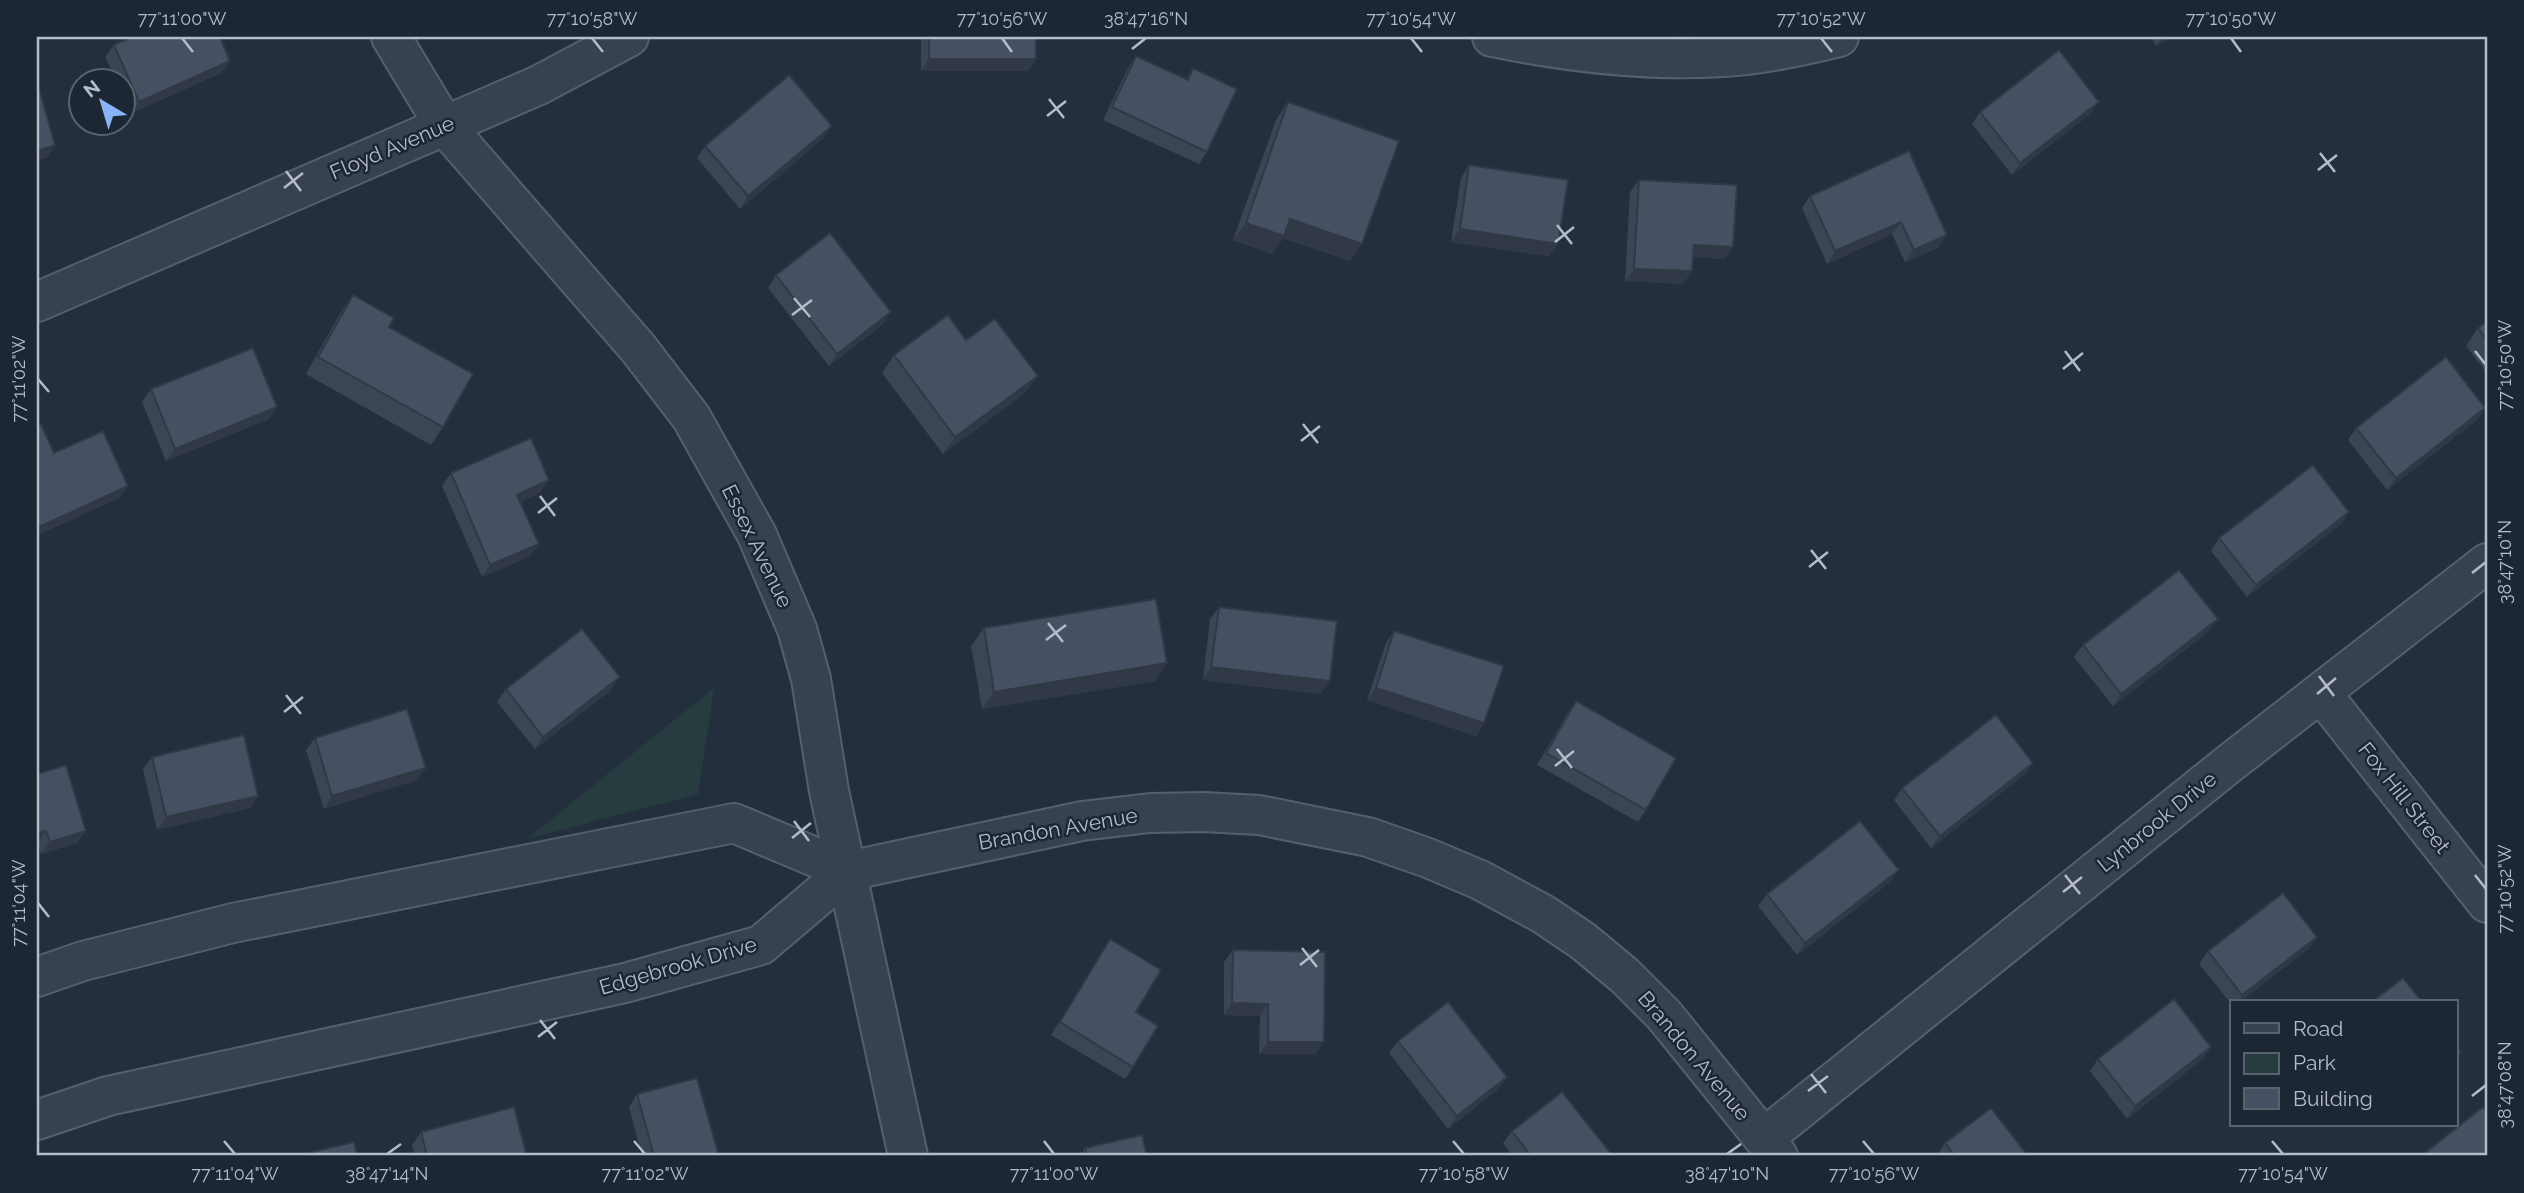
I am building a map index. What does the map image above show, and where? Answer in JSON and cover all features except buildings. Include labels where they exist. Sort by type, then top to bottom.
[{"type":"street","name":"Essex Avenue","points":[[391,37],[444,125],[638,348],[691,417],[757,536],[796,629],[811,679],[829,791],[908,1156]]},
{"type":"street","name":"Floyd Avenue","points":[[37,302],[539,85],[629,37]]},
{"type":"street","points":[[1492,37],[1527,44],[1636,57],[1710,57],[1785,50],[1839,37]]},
{"type":"street","name":"Lynbrook Drive","points":[[1771,1147],[2230,763],[2487,563]]},
{"type":"street","name":"Fox Hill Street","points":[[2321,694],[2487,903]]},
{"type":"street","name":"Brandon Avenue","points":[[848,871],[1082,821],[1150,813],[1259,815],[1368,837],[1480,880],[1543,914],[1583,942],[1625,976],[1664,1015],[1771,1147]]},
{"type":"street","points":[[37,977],[83,961],[233,923],[734,822],[848,871]]},
{"type":"street","name":"Edgebrook Drive","points":[[37,1119],[107,1096],[625,984],[761,945],[848,871]]},
{"type":"green space","points":[[714,688],[698,794],[527,839]]}]
